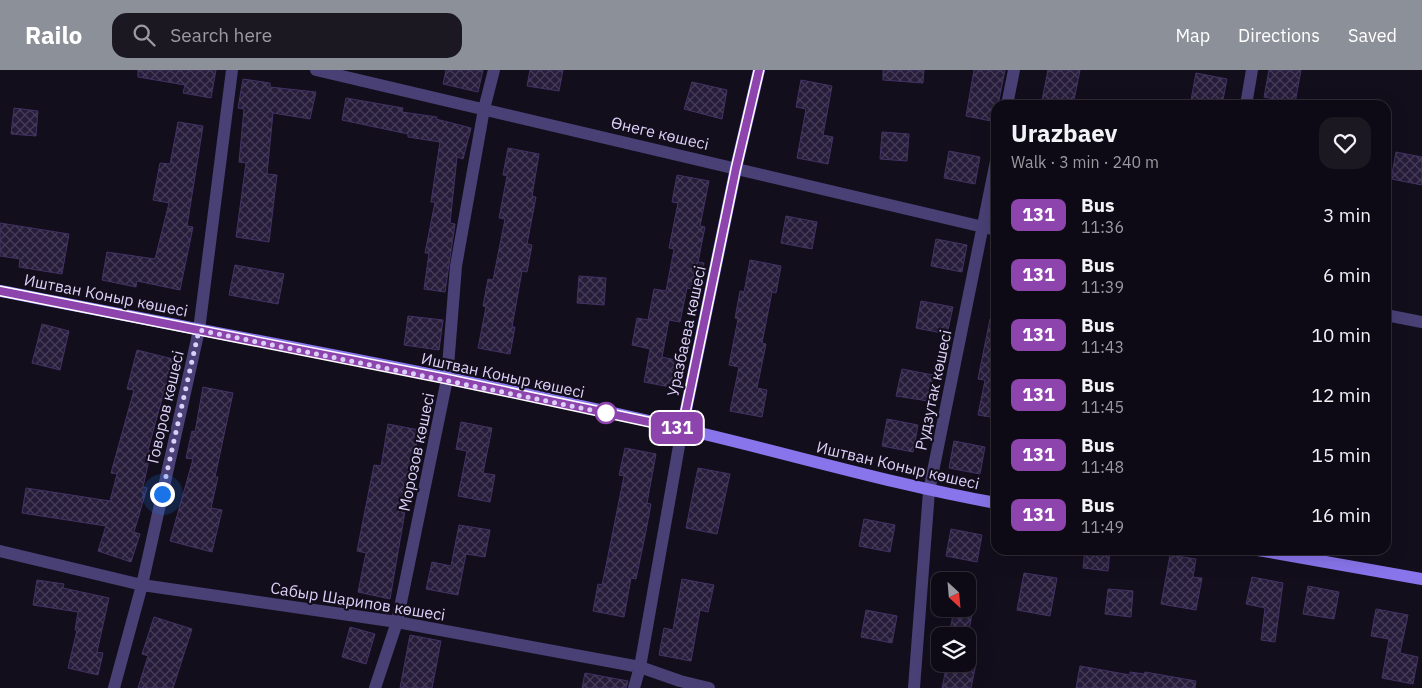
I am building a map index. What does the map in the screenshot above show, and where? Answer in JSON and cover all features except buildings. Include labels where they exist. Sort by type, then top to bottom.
[{"type":"street","name":"Говоров көшесі","points":[[114,688],[142,586],[199,330],[232,70]]},
{"type":"street","name":"Өнеге көшесі","points":[[316,70],[990,229]]},
{"type":"street","name":"Морозов көшесі","points":[[375,688],[398,622],[447,379],[456,266],[484,109],[494,70]]},
{"type":"street","name":"Уразбаева көшесі","points":[[634,688],[640,667],[682,429],[736,168],[759,70]]},
{"type":"street","points":[[1008,100],[1014,70]]},
{"type":"street","points":[[1247,100],[1252,70]]},
{"type":"street","name":"Рудзутак көшесі","points":[[914,688],[929,491],[990,229]]},
{"type":"street","name":"Иштван Коныр көшесі","points":[[0,291],[447,379],[682,429],[929,491],[991,502]]},
{"type":"street","points":[[1391,316],[1422,322]]},
{"type":"street","name":"Сабыр Шарипов көшесі","points":[[0,551],[142,586],[398,622],[640,667],[709,688]]},
{"type":"street","points":[[1286,555],[1422,579]]},
{"type":"bus line","name":"131","points":[[0,291],[447,379],[682,429],[736,168],[759,70]]},
{"type":"route","points":[[162,494],[199,330],[447,379],[610,414],[606,413]]}]
